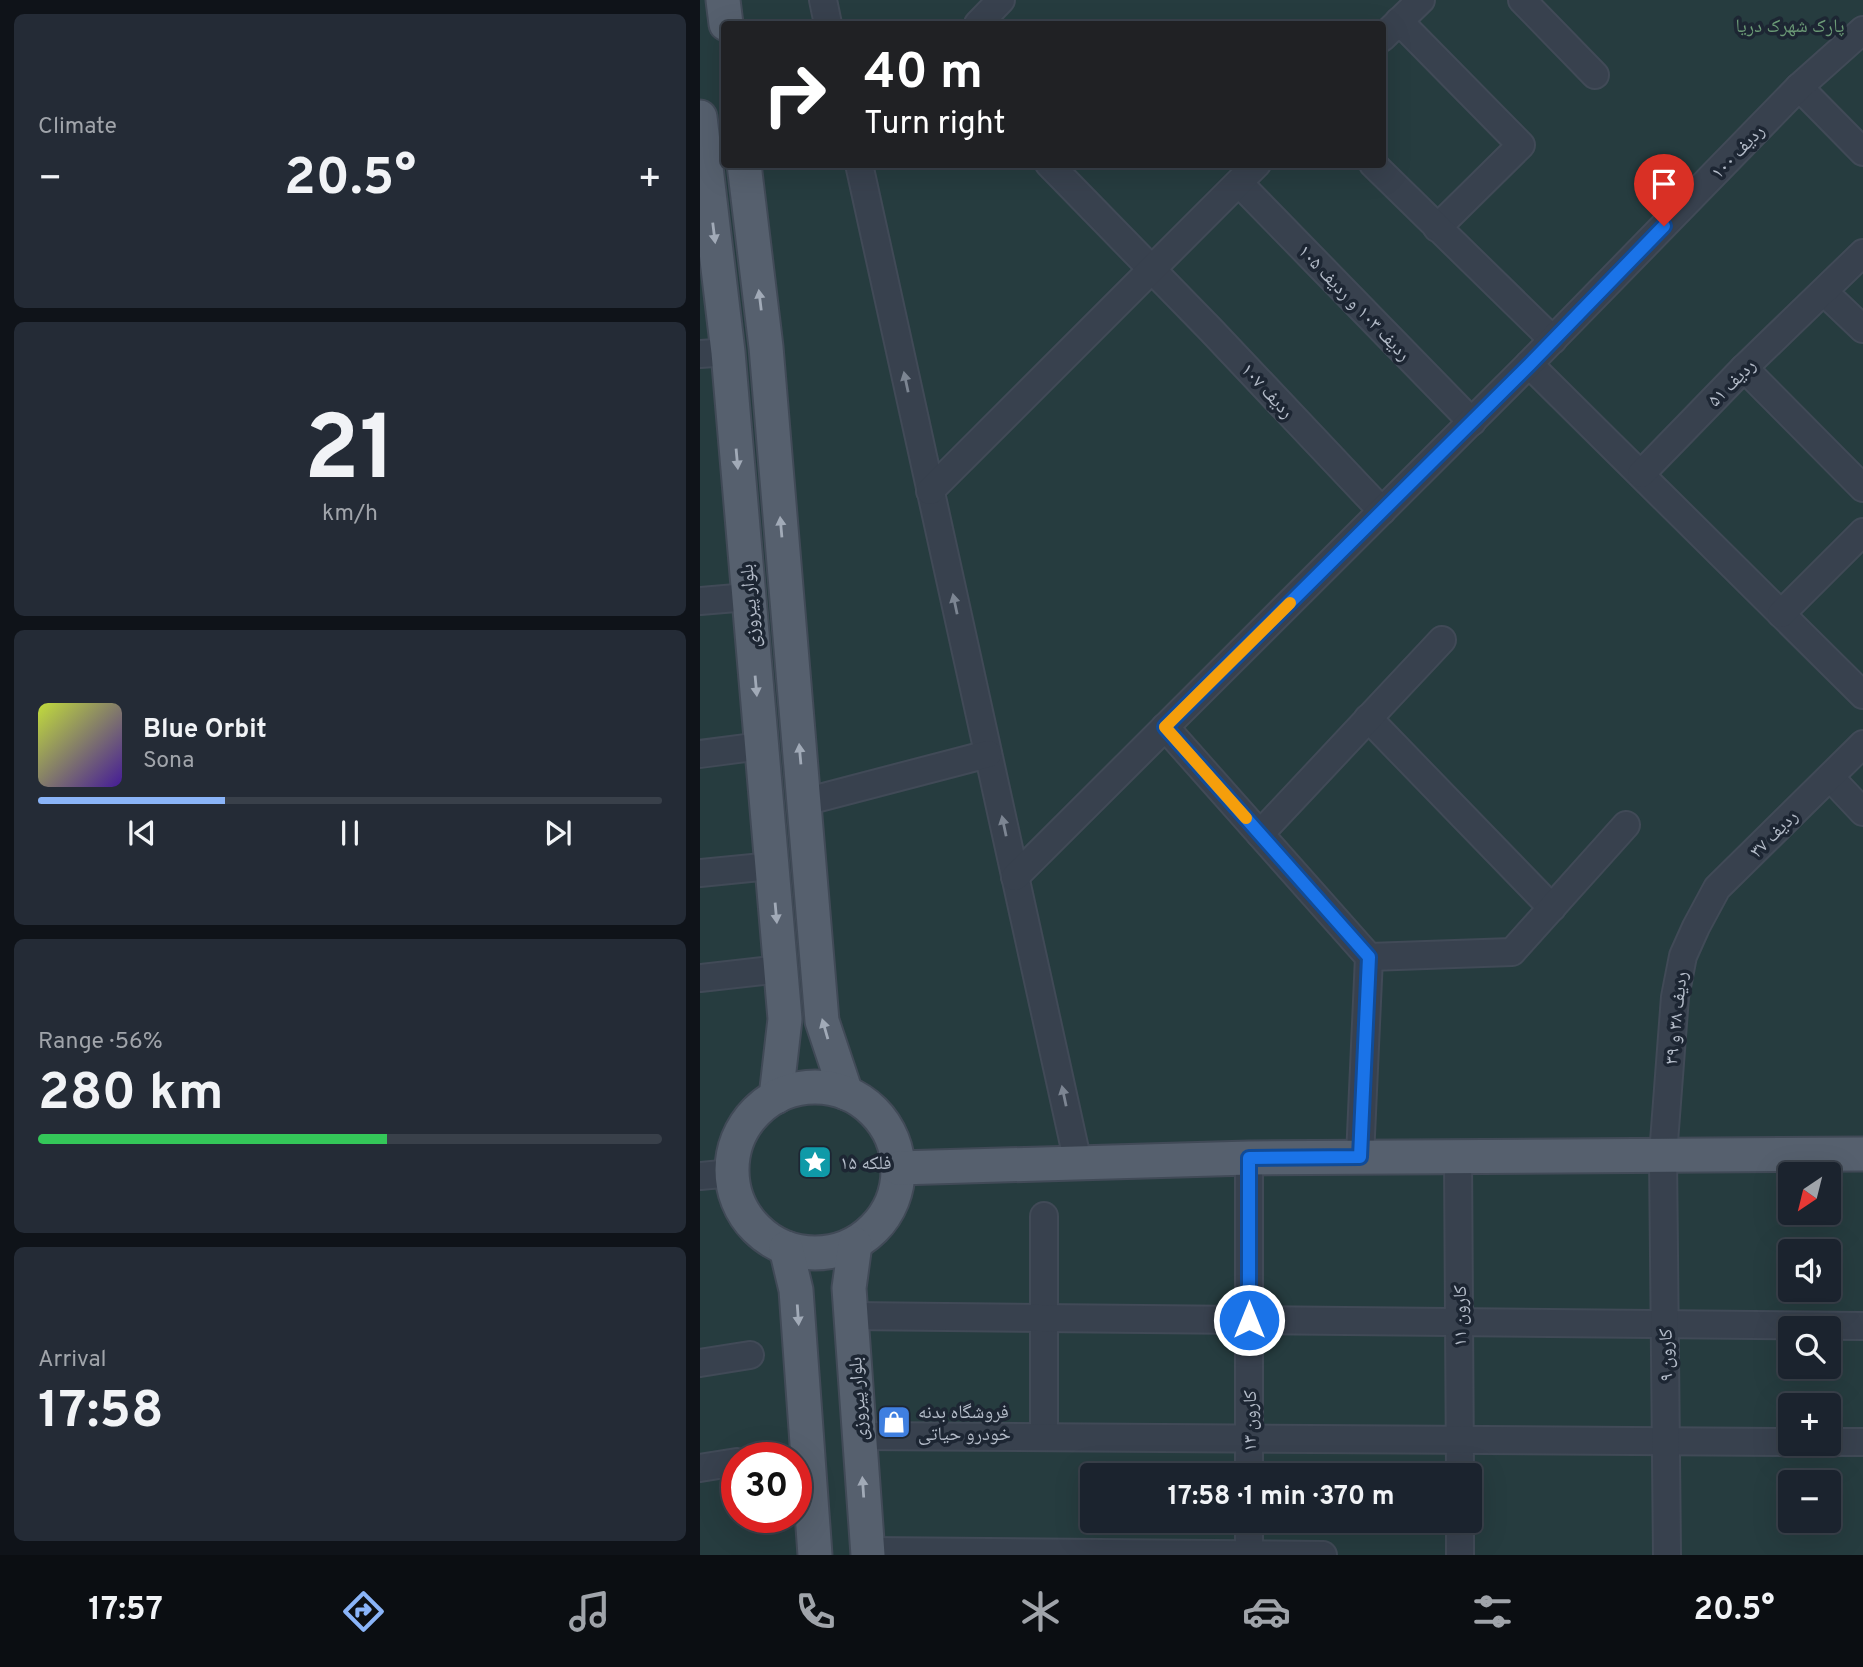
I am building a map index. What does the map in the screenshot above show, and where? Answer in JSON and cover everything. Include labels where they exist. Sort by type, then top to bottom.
[{"type":"main road","points":[[723,0],[726,21]]},
{"type":"main road","name":"بلوار پیروزی","points":[[700,117],[714,353],[748,597],[785,1019],[776,1097]]},
{"type":"main road","name":"بلوار پیروزی","points":[[744,168],[766,347],[822,1021],[846,1094]]},
{"type":"main road","points":[[811,1087],[846,1094],[867,1106],[884,1124],[894,1145],[898,1168],[896,1191],[887,1212],[874,1230],[855,1244],[821,1253],[803,1253],[786,1248],[765,1236],[748,1219],[737,1197],[716,1175],[735,1150],[743,1129],[758,1111],[776,1097],[811,1087]]},
{"type":"main road","points":[[898,1168],[1249,1158],[1863,1154]]},
{"type":"main road","name":"بلوار پیروزی","points":[[855,1244],[849,1288],[850,1316],[868,1553]]},
{"type":"main road","points":[[786,1248],[796,1290],[815,1555]]},
{"type":"street","points":[[823,0],[827,21]]},
{"type":"street","points":[[981,21],[1001,0]]},
{"type":"street","points":[[1421,0],[1391,30],[1521,145],[1437,228]]},
{"type":"street","points":[[1522,0],[1595,75]]},
{"type":"street","name":"ردیف ۱۰۰","points":[[1015,877],[1529,365],[1799,87],[1863,30]]},
{"type":"street","points":[[1799,87],[1863,152]]},
{"type":"street","points":[[860,168],[1078,1163]]},
{"type":"street","name":"ردیف ۱۰۷","points":[[1053,168],[1382,511]]},
{"type":"street","points":[[1377,168],[1553,340]]},
{"type":"street","points":[[930,491],[1248,174]]},
{"type":"street","name":"ردیف ۱۰۳ و ردیف ۱۰۵","points":[[1248,174],[1472,422]]},
{"type":"street","name":"ردیف ۵۱","points":[[1641,474],[1863,253]]},
{"type":"street","points":[[1824,292],[1863,329]]},
{"type":"street","points":[[1529,365],[1863,695]]},
{"type":"street","points":[[1744,369],[1863,488]]},
{"type":"street","points":[[1781,614],[1863,532]]},
{"type":"street","points":[[700,601],[748,597]]},
{"type":"street","points":[[1260,834],[1442,640]]},
{"type":"street","points":[[1368,718],[1552,908]]},
{"type":"street","points":[[1165,727],[1369,957],[1360,1157]]},
{"type":"street","name":"ردیف ۳۷","points":[[1717,888],[1863,744]]},
{"type":"street","points":[[700,754],[761,746]]},
{"type":"street","points":[[804,802],[988,754]]},
{"type":"street","points":[[1830,777],[1863,811]]},
{"type":"street","points":[[1369,957],[1512,952],[1626,825]]},
{"type":"street","points":[[700,873],[772,866]]},
{"type":"street","name":"ردیف ۳۸ و ۳۹","points":[[1662,1155],[1675,997],[1683,956],[1717,888]]},
{"type":"street","points":[[700,978],[781,969]]},
{"type":"street","name":"کارون ۹","points":[[1662,1155],[1667,1555]]},
{"type":"street","name":"کارون ۱۱","points":[[1458,1156],[1460,1463]]},
{"type":"street","name":"کارون ۱۳","points":[[1249,1158],[1249,1463]]},
{"type":"street","points":[[1044,1216],[1044,1437]]},
{"type":"street","points":[[850,1316],[1863,1326]]},
{"type":"street","points":[[700,1363],[750,1355]]},
{"type":"street","points":[[859,1436],[1778,1442]]},
{"type":"street","points":[[1841,1442],[1863,1443]]},
{"type":"street","points":[[700,1468],[721,1465]]},
{"type":"street","points":[[1249,1533],[1249,1555]]},
{"type":"street","points":[[1460,1533],[1460,1555]]},
{"type":"street","points":[[868,1553],[1323,1555]]},
{"type":"green space","name":"پارک شهرک دریا","points":[[700,0],[1863,0],[1863,1555],[700,1555]]},
{"type":"slow traffic","points":[[1246,818],[1165,727],[1290,603]]},
{"type":"place","name":"فلکه ۱۵","points":[[815,1162]]},
{"type":"place","name":"فروشگاه بدنه خودرو حیاتی","points":[[894,1422]]},
{"type":"route","points":[[1249,1320],[1249,1158],[1360,1157],[1369,957],[1165,727],[1529,365],[1664,226]]}]
